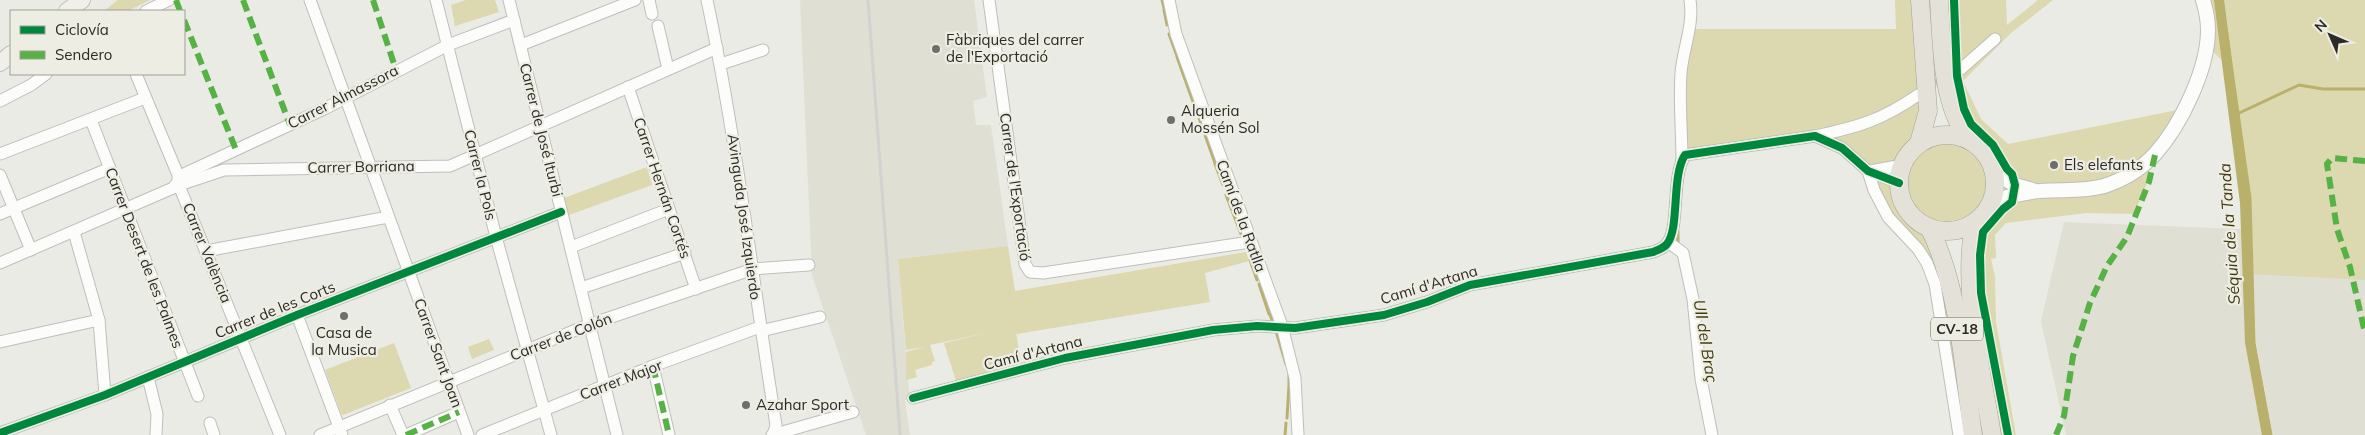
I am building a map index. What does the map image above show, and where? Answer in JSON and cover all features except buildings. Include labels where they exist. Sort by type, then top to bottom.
[{"type":"main road","points":[[68,10],[82,0]]},
{"type":"main road","name":"CV-18","points":[[1920,0],[1928,111],[1919,143],[1909,153],[1902,165],[1899,183],[1903,201],[1913,217],[1929,227],[1942,252],[1950,282],[1973,435]]},
{"type":"main road","points":[[1939,0],[1944,64],[1951,100],[1960,128],[1968,139],[1985,153],[1994,173],[1995,187],[1992,201]]},
{"type":"main road","points":[[0,63],[10,55]]},
{"type":"main road","points":[[1919,143],[1935,136],[1952,134],[1968,139]]},
{"type":"main road","name":"CV-18","points":[[1992,201],[1974,223],[1969,250],[1970,286],[1992,435]]},
{"type":"main road","points":[[1929,227],[1944,230],[1960,229],[1974,223]]},
{"type":"street","points":[[148,10],[169,0]]},
{"type":"street","name":"Carrer Sant Joan","points":[[310,0],[468,435]]},
{"type":"street","name":"Carrer de José Iturbi","points":[[508,0],[561,212],[572,247],[588,325],[617,435]]},
{"type":"street","points":[[521,46],[635,0]]},
{"type":"street","points":[[649,0],[652,14]]},
{"type":"street","name":"Avinguda José Izquierdo","points":[[708,0],[721,64],[776,425],[773,435]]},
{"type":"street","name":"Carrer de l'Exportació","points":[[989,0],[1025,264],[1030,272],[1043,273],[1250,242]]},
{"type":"street","name":"Camí de la Ratlla","points":[[1169,0],[1176,34],[1282,326],[1295,378],[1298,435]]},
{"type":"street","points":[[1690,0],[1692,10],[1681,74],[1682,163],[1668,242],[1683,253],[1688,276],[1701,379],[1712,435]]},
{"type":"street","points":[[1992,201],[2039,191],[2082,190],[2104,186],[2134,172],[2154,155],[2169,137],[2205,59],[2208,31],[2204,0]]},
{"type":"street","name":"Carrer la Pols","points":[[440,1],[448,45],[475,156],[551,435]]},
{"type":"street","name":"Carrer Almassora","points":[[178,183],[184,174],[345,98],[448,45],[514,20]]},
{"type":"street","points":[[658,26],[668,69]]},
{"type":"street","points":[[1961,69],[1996,39]]},
{"type":"street","name":"Carrer Borriana","points":[[0,263],[173,188],[178,183],[185,183],[224,170],[450,166],[717,48]]},
{"type":"street","points":[[721,64],[763,50]]},
{"type":"street","points":[[0,101],[31,85],[45,75]]},
{"type":"street","name":"Carrer València","points":[[136,75],[178,175],[178,183],[280,435]]},
{"type":"street","name":"Carrer Hernán Cortés","points":[[628,87],[696,289]]},
{"type":"street","points":[[1682,163],[1686,155],[1816,136],[1864,125],[1898,109],[1918,95]]},
{"type":"street","points":[[0,154],[145,98]]},
{"type":"street","name":"Carrer Desert de les Palmes","points":[[91,120],[198,396]]},
{"type":"street","points":[[1816,136],[1842,148],[1868,171],[1899,183]]},
{"type":"street","points":[[219,157],[224,170]]},
{"type":"street","points":[[1868,171],[1902,165]]},
{"type":"street","points":[[0,214],[110,168]]},
{"type":"street","points":[[1868,171],[1874,190],[1888,217],[1922,256],[1935,284],[1959,435]]},
{"type":"street","points":[[1994,173],[2015,185],[2039,191]]},
{"type":"street","points":[[0,175],[31,250]]},
{"type":"street","points":[[572,247],[669,209]]},
{"type":"street","name":"Carrer de les Corts","points":[[0,433],[105,395],[241,338],[561,212]]},
{"type":"street","points":[[206,251],[388,216]]},
{"type":"street","points":[[74,232],[99,320],[105,395]]},
{"type":"street","name":"Camí d'Artana","points":[[913,398],[1065,358],[1213,330],[1257,326],[1295,328],[1384,315],[1427,302],[1470,285],[1653,252],[1668,242]]},
{"type":"street","points":[[580,288],[685,253]]},
{"type":"street","name":"Carrer de Colón","points":[[320,435],[340,431],[390,405],[588,325],[752,269],[810,264]]},
{"type":"street","points":[[297,316],[340,431]]},
{"type":"street","name":"Carrer Major","points":[[482,435],[653,366],[760,329],[820,317]]},
{"type":"street","points":[[0,342],[99,320]]},
{"type":"street","points":[[653,366],[669,435]]},
{"type":"street","points":[[148,377],[157,414],[156,435]]},
{"type":"street","points":[[390,405],[402,435]]},
{"type":"street","points":[[406,435],[459,412]]},
{"type":"street","points":[[773,435],[853,412]]},
{"type":"street","points":[[210,423],[214,435]]},
{"type":"shaded area","points":[[118,0],[150,0],[130,10],[105,10]]},
{"type":"shaded area","points":[[466,0],[495,0],[499,12],[455,26],[451,5]]},
{"type":"shaded area","points":[[800,0],[974,0],[987,97],[973,101],[976,125],[991,125],[1008,246],[898,259],[909,393],[905,401],[910,435],[866,435],[812,275]]},
{"type":"shaded area","points":[[1895,0],[1915,0],[1922,100],[1913,141],[1897,161],[1868,167],[1825,137],[1865,123],[1684,153],[1683,73],[1692,29],[1896,29]]},
{"type":"shaded area","points":[[1943,0],[1953,0],[1955,66],[1964,114],[1972,129],[1993,149],[2011,177],[2001,170],[1993,153],[1971,133],[1957,106]]},
{"type":"shaded area","points":[[1956,0],[2006,0],[2007,25],[2038,0],[2053,0],[2011,33],[1963,81],[1981,119],[2008,144],[2177,110],[2166,131],[2152,150],[2138,161],[2107,177],[2072,185],[2054,186],[2018,183],[1992,140],[1972,122],[1968,112],[1958,76]]},
{"type":"shaded area","points":[[2208,0],[2216,0],[2223,61],[2213,52],[2214,26]]},
{"type":"shaded area","points":[[2223,0],[2365,0],[2365,280],[2252,274],[2251,196]]},
{"type":"shaded area","points":[[1947,142],[1963,145],[1976,154],[1985,167],[1988,183],[1985,199],[1976,212],[1963,221],[1947,224],[1931,221],[1918,212],[1909,199],[1906,183],[1909,167],[1918,154],[1931,145]]},
{"type":"shaded area","points":[[647,167],[652,185],[569,215],[564,198]]},
{"type":"shaded area","points":[[2150,167],[2148,181],[2134,214],[2087,213],[2006,223],[1995,235],[1996,258],[1991,259],[1995,276],[1996,322],[2016,435],[2011,435],[1983,292],[1982,247],[1985,233],[2001,213],[2016,200],[2072,196]]},
{"type":"shaded area","points":[[1872,176],[1893,183],[1897,202],[1909,220],[1925,233],[1939,260],[1967,435],[1961,435],[1936,284],[1897,226]]},
{"type":"shaded area","points":[[2011,201],[1995,214],[1982,230],[1978,245],[1978,269],[1985,329],[2006,435],[1997,435],[1977,303],[1974,249],[1980,227],[1996,206]]},
{"type":"shaded area","points":[[2064,222],[2365,234],[2365,435],[2066,435],[2041,321]]},
{"type":"shaded area","points":[[1008,246],[1015,291],[1246,252],[1249,261],[1205,273],[1210,302],[1017,334],[1016,332],[1021,362],[956,381],[944,343],[986,333],[930,345],[935,361],[932,362],[932,365],[915,370],[917,377],[906,380],[906,352],[924,347],[906,350],[898,259]]},
{"type":"shaded area","points":[[489,339],[494,350],[472,359],[468,347]]},
{"type":"shaded area","points":[[394,343],[411,388],[343,415],[325,370]]},
{"type":"waterway","points":[[1162,0],[1164,8]]},
{"type":"waterway","name":"Séquia de la Tanda","points":[[2219,0],[2245,203],[2250,342],[2267,435]]},
{"type":"waterway","points":[[2222,0],[2250,198],[2254,344],[2271,435]]},
{"type":"waterway","points":[[1164,10],[1167,25]]},
{"type":"waterway","points":[[1169,34],[1177,56]]},
{"type":"waterway","points":[[1177,57],[1196,110]]},
{"type":"waterway","points":[[2235,115],[2299,85],[2323,89],[2365,89]]},
{"type":"waterway","points":[[1199,118],[1215,163]]},
{"type":"waterway","points":[[1215,164],[1223,185]]},
{"type":"waterway","points":[[1226,195],[1241,234]]},
{"type":"waterway","name":"Ull del Braç","points":[[1678,231],[1678,244]]},
{"type":"waterway","points":[[1250,260],[1257,280]]},
{"type":"waterway","points":[[1259,284],[1269,314]]},
{"type":"waterway","points":[[1270,315],[1272,320]]},
{"type":"waterway","points":[[1276,331],[1286,364]]},
{"type":"waterway","points":[[1289,375],[1289,384]]},
{"type":"waterway","points":[[1287,418],[1289,385]]},
{"type":"waterway","points":[[1285,435],[1286,423]]},
{"type":"tunnel","points":[[1922,93],[1961,69]]},
{"type":"railway","points":[[868,0],[900,435]]},
{"type":"marked path","points":[[176,0],[180,10]]},
{"type":"marked path","points":[[243,0],[290,125]]},
{"type":"marked path","points":[[373,0],[396,70]]},
{"type":"marked path","points":[[185,22],[236,150]]},
{"type":"marked path","points":[[2056,435],[2064,416],[2073,356],[2090,303],[2107,266],[2127,237],[2149,182],[2155,155]]},
{"type":"marked path","points":[[2365,161],[2332,158],[2327,164],[2337,229],[2350,267],[2365,333]]},
{"type":"marked path","points":[[653,366],[669,435]]},
{"type":"marked path","points":[[406,435],[459,412]]},
{"type":"cycle path","points":[[1954,0],[1957,76],[1964,109],[1971,124],[1993,145],[2012,174],[2015,185],[2012,202],[2003,209],[1983,232],[1980,255],[1981,293],[2008,435]]},
{"type":"cycle path","points":[[913,398],[1065,358],[1213,330],[1257,326],[1295,328],[1384,315],[1427,302],[1470,285],[1653,252],[1666,245],[1671,236],[1678,176],[1685,155],[1815,136],[1842,148],[1868,171],[1899,183]]},
{"type":"cycle path","points":[[0,433],[105,395],[297,315],[561,212]]},
{"type":"place","name":"Fàbriques del carrer de l'Exportació","points":[[936,49]]},
{"type":"place","name":"Alqueria Mossén Sol","points":[[1171,120]]},
{"type":"place","name":"Els elefants","points":[[2054,165]]},
{"type":"place","name":"Casa de la Musica","points":[[344,316]]},
{"type":"place","name":"Azahar Sport","points":[[746,405]]}]
